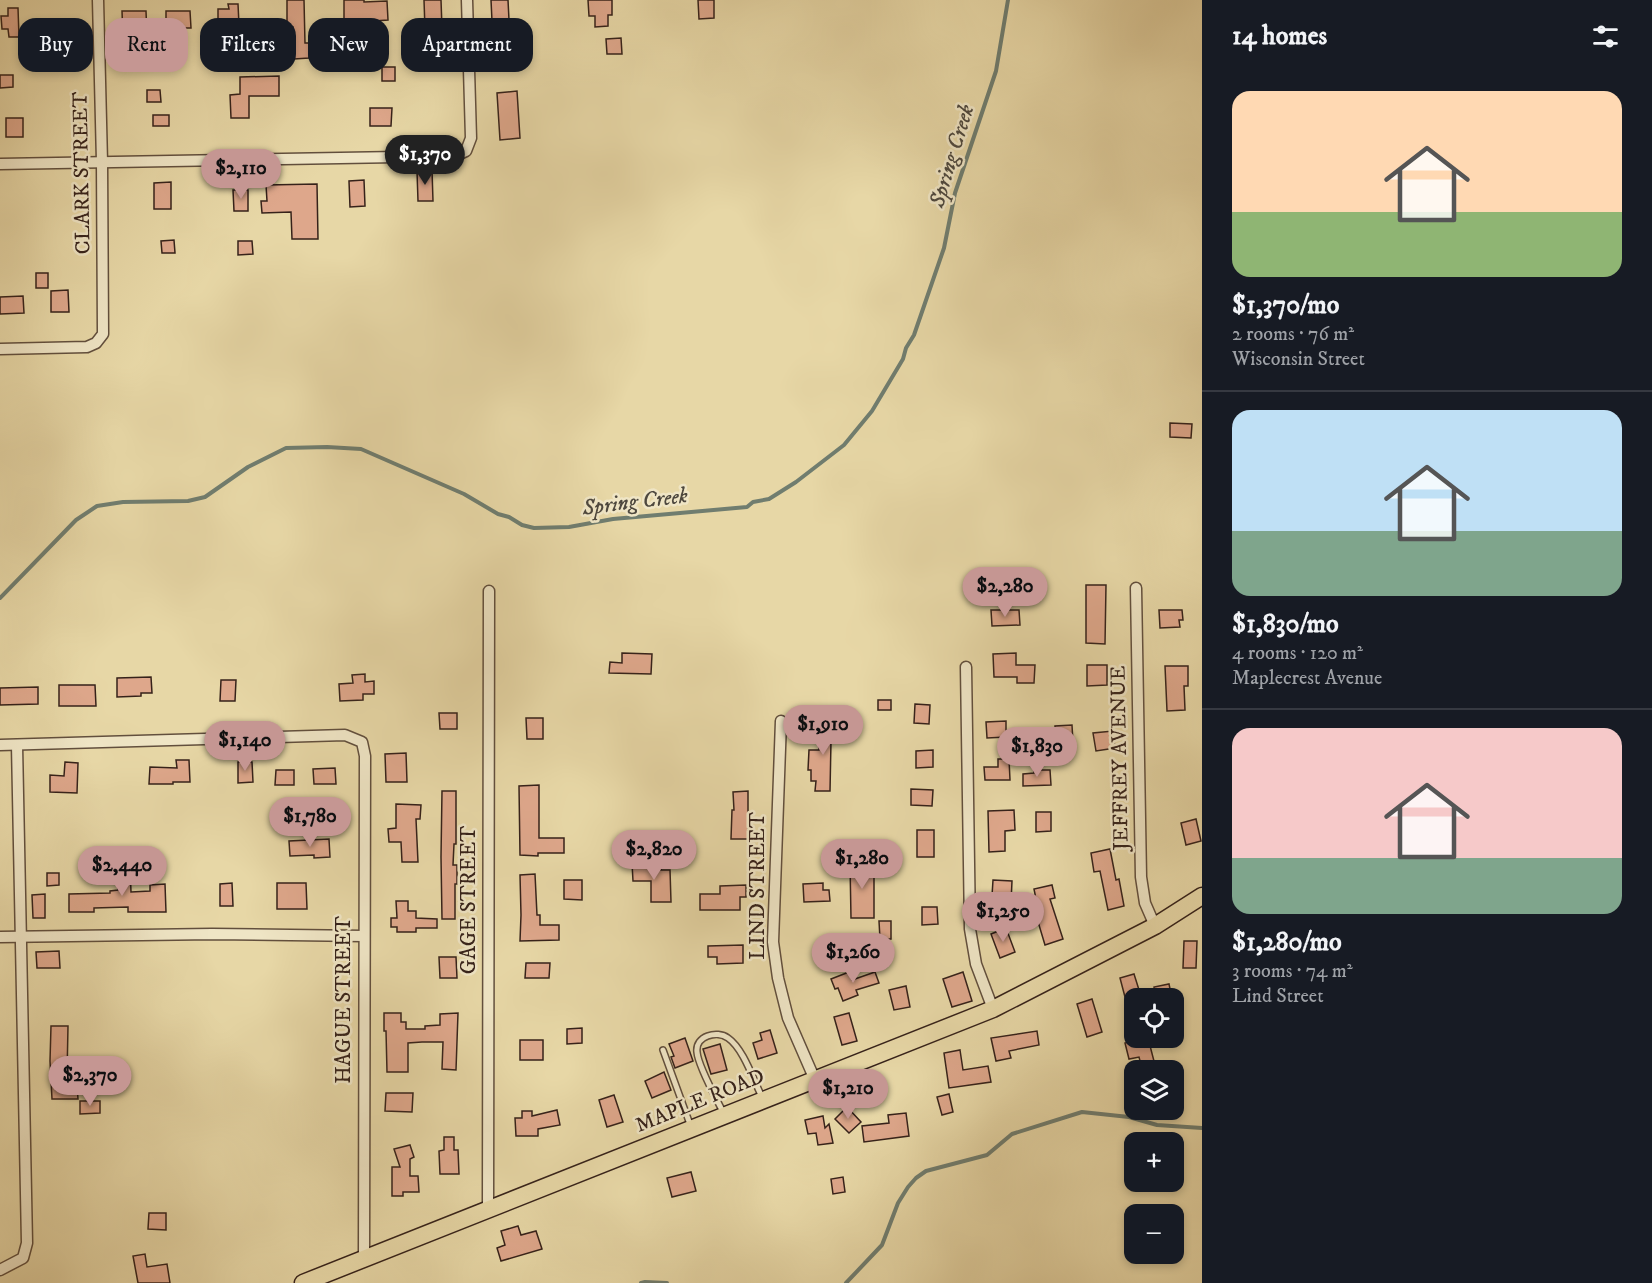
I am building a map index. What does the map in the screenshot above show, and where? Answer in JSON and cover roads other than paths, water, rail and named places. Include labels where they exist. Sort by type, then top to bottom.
[{"type":"main road","name":"MAPLE ROAD","points":[[303,1283],[993,1009],[1155,926],[1202,896]]},
{"type":"street","name":"CLARK STREET","points":[[0,349],[87,347],[96,343],[103,334],[98,0]]},
{"type":"street","points":[[0,164],[455,156],[466,151],[471,138],[467,0]]},
{"type":"street","name":"JEFFREY AVENUE","points":[[1136,588],[1141,877],[1145,903],[1155,926]]},
{"type":"street","name":"GAGE STREET","points":[[488,1209],[489,591]]},
{"type":"street","points":[[966,668],[969,929],[976,964],[993,1009]]},
{"type":"street","name":"LIND STREET","points":[[781,721],[773,942],[778,978],[788,1017],[815,1080]]},
{"type":"street","name":"HAGUE STREET","points":[[17,745],[345,735],[362,742],[365,756],[364,1258]]},
{"type":"street","points":[[0,745],[17,745],[27,1243],[23,1258],[0,1270]]},
{"type":"street","points":[[0,937],[212,934],[364,936]]},
{"type":"lane","points":[[724,1116],[698,1059],[696,1048],[701,1039],[710,1035],[720,1034],[729,1038],[740,1051],[763,1101]]},
{"type":"lane","points":[[663,1050],[692,1129]]},
{"type":"waterway","name":"Spring Creek","points":[[0,598],[76,520],[97,506],[123,502],[188,501],[205,497],[248,467],[286,448],[361,449],[464,494],[522,525],[534,528],[569,527],[613,519],[747,507],[753,502],[769,499],[796,482],[844,445],[872,411],[903,359],[906,348],[914,335],[944,248],[955,193],[996,71],[1008,0]]},
{"type":"waterway","points":[[846,1283],[882,1245],[898,1203],[908,1187],[926,1171],[987,1155],[1012,1134],[1082,1112],[1129,1117],[1157,1125],[1202,1128]]},
{"type":"waterway","points":[[641,1283],[667,1283]]}]
